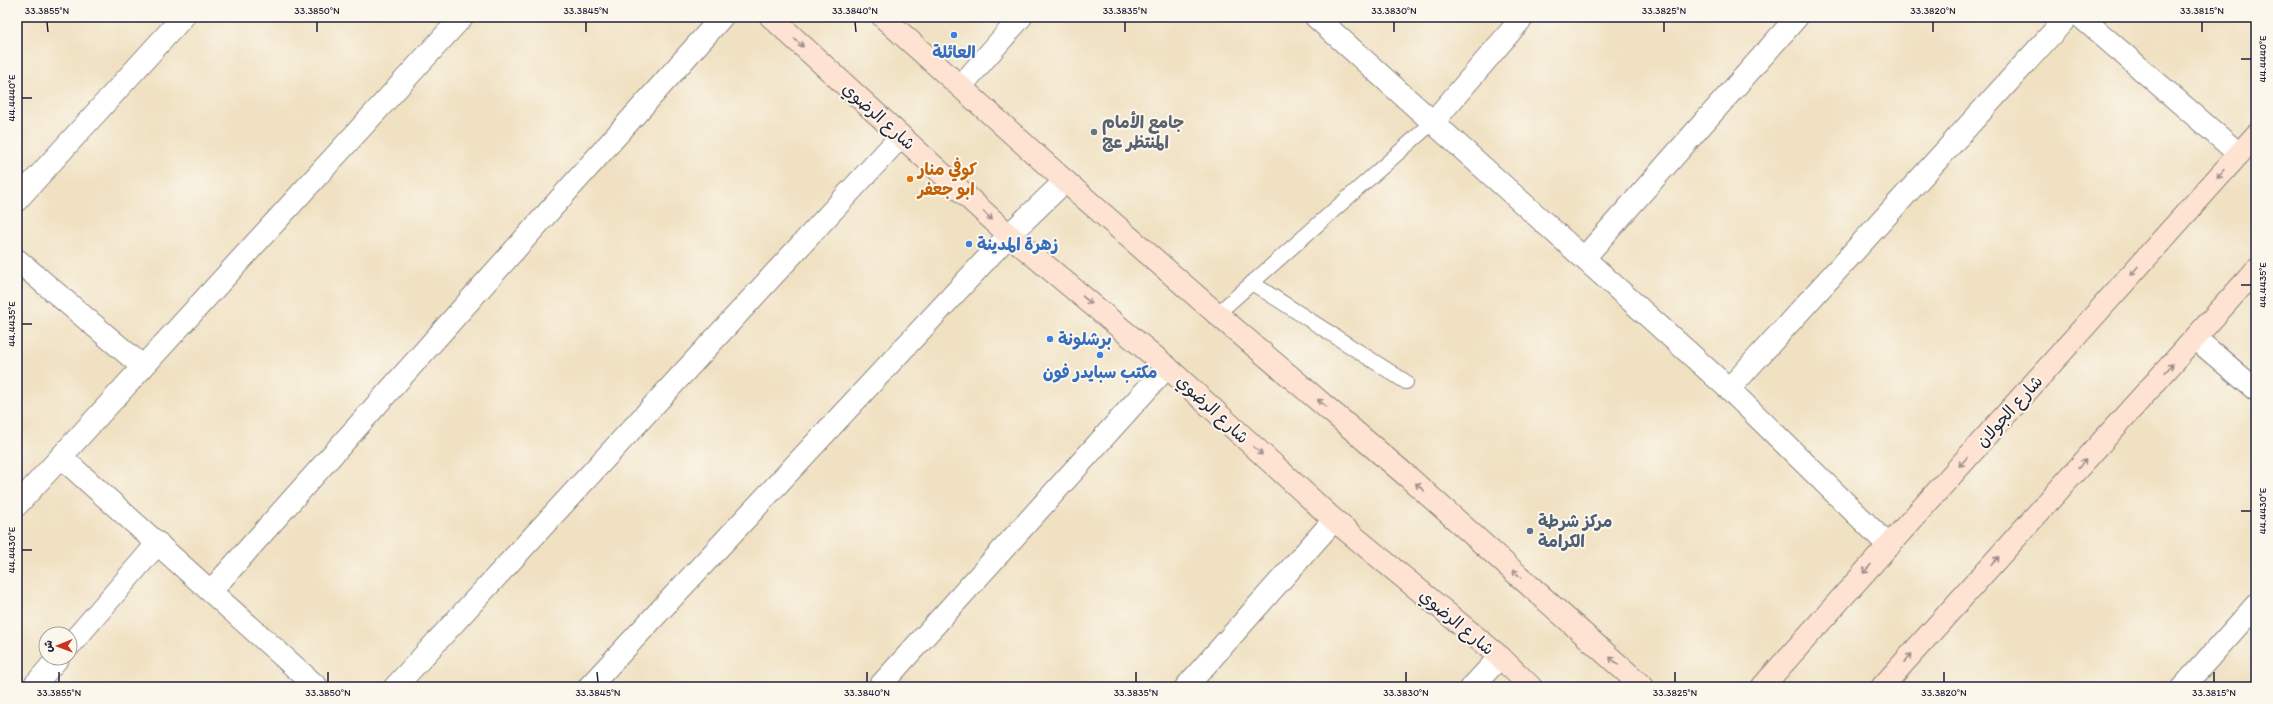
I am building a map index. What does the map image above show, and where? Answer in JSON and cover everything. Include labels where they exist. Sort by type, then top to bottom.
[{"type":"street","points":[[17,200],[183,17]]},
{"type":"street","points":[[17,505],[462,17]]},
{"type":"street","points":[[212,591],[722,17]]},
{"type":"street","name":"شارع الرضوي","points":[[770,17],[1009,235],[1168,367],[1334,520],[1500,658],[1531,687]]},
{"type":"street","points":[[883,17],[1065,181],[1217,314],[1408,476],[1643,687]]},
{"type":"street","points":[[961,86],[1021,17]]},
{"type":"street","points":[[1316,17],[1729,389],[1889,546]]},
{"type":"street","points":[[1433,122],[1523,17]]},
{"type":"street","points":[[1584,258],[1797,17]]},
{"type":"street","points":[[1729,389],[2067,17]]},
{"type":"street","points":[[2081,17],[2239,154]]},
{"type":"street","name":"شارع الجولان","points":[[1762,687],[2256,135]]},
{"type":"street","points":[[395,687],[901,136]]},
{"type":"street","points":[[589,687],[1009,235],[1065,181]]},
{"type":"street","points":[[17,260],[143,367]]},
{"type":"street","points":[[1882,687],[2256,270]]},
{"type":"street","points":[[2195,338],[2256,390]]},
{"type":"street","points":[[879,687],[1168,367]]},
{"type":"street","points":[[61,457],[316,686]]},
{"type":"street","points":[[1186,687],[1334,520]]},
{"type":"street","points":[[78,635],[158,544]]},
{"type":"street","points":[[2183,687],[2256,605]]},
{"type":"street","points":[[1472,687],[1500,658]]},
{"type":"street","points":[[33,687],[51,666]]},
{"type":"lane","points":[[1217,314],[1433,122]]},
{"type":"lane","points":[[1252,283],[1406,382]]},
{"type":"place","name":"العائلة","points":[[954,35]]},
{"type":"place","name":"جامع الأمام المنتظر عج","points":[[1094,132]]},
{"type":"place","name":"كوفي منار ابو جعفر","points":[[910,179]]},
{"type":"place","name":"زهرة المدينة","points":[[969,244]]},
{"type":"place","name":"برشلونة","points":[[1050,339]]},
{"type":"place","name":"مكتب سبايدر فون","points":[[1100,355]]},
{"type":"place","name":"مركز شرطة الكرامة","points":[[1530,531]]}]
